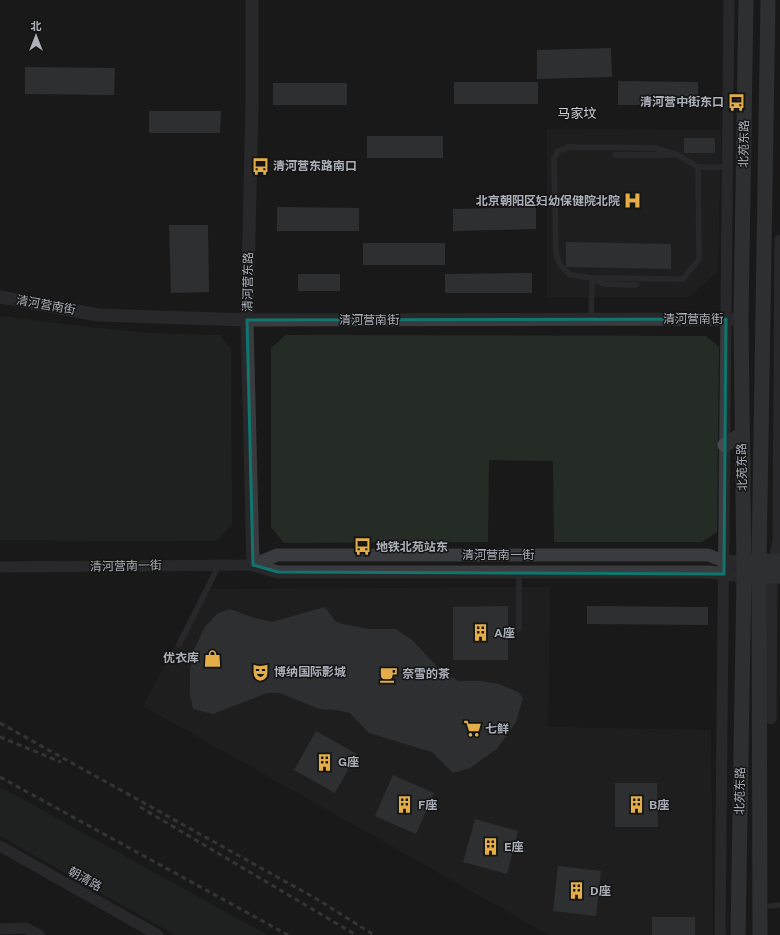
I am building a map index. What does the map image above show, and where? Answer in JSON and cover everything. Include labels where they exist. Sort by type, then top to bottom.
[{"type":"main road","name":"北苑东路","points":[[738,935],[743,569],[742,434],[734,319],[746,0]]},
{"type":"main road","name":"北苑东路","points":[[760,935],[760,734],[771,569],[768,0]]},
{"type":"main road","points":[[725,445],[742,434]]},
{"type":"main road","points":[[743,569],[771,569]]},
{"type":"main road","points":[[760,734],[771,719]]},
{"type":"street","name":"清河营东路","points":[[252,0],[252,103],[247,320],[253,565]]},
{"type":"street","points":[[720,935],[725,445],[734,319],[728,167],[729,0]]},
{"type":"street","points":[[771,719],[771,569],[778,540],[780,240]]},
{"type":"street","name":"清河营南街","points":[[0,297],[98,315],[247,320],[734,319]]},
{"type":"street","name":"清河营南一街","points":[[253,565],[277,554],[708,556],[724,567]]},
{"type":"street","name":"清河营南一街","points":[[0,568],[253,565],[278,572],[709,572],[724,567],[743,569]]},
{"type":"street","name":"朝清路","points":[[0,846],[158,935]]},
{"type":"street","points":[[0,930],[26,928],[39,935]]},
{"type":"lane","points":[[698,167],[699,259],[683,279],[592,278],[570,275],[560,265],[556,253],[554,159],[558,150],[568,147],[655,148],[678,155],[698,167],[728,167]]},
{"type":"lane","points":[[615,155],[678,155]]},
{"type":"lane","points":[[592,278],[603,284],[636,285]]},
{"type":"lane","points":[[591,319],[592,278]]},
{"type":"lane","points":[[179,645],[219,565]]},
{"type":"lane","points":[[519,572],[519,629]]},
{"type":"lane","points":[[770,906],[780,905]]},
{"type":"highlighted area","points":[[726,319],[724,574],[278,572],[253,565],[247,320]]},
{"type":"shaded area","name":"北京朝阳区妇幼保健院北院","points":[[547,129],[721,130],[718,271],[689,297],[547,297]]},
{"type":"shaded area","points":[[0,316],[147,333],[219,335],[231,349],[232,526],[216,541],[0,540]]},
{"type":"shaded area","points":[[286,335],[706,336],[719,347],[717,532],[702,542],[554,542],[553,461],[489,460],[488,542],[284,543],[271,527],[271,348]]},
{"type":"shaded area","points":[[550,587],[548,727],[711,730],[713,935],[549,935],[143,706],[204,589]]},
{"type":"shaded area","points":[[0,787],[267,935],[175,935],[0,836]]},
{"type":"building","points":[[611,48],[612,77],[537,79],[537,50]]},
{"type":"building","points":[[25,67],[115,68],[114,95],[25,94]]},
{"type":"building","points":[[618,81],[698,82],[698,105],[618,105]]},
{"type":"building","points":[[454,82],[538,82],[538,104],[454,104]]},
{"type":"building","points":[[273,83],[347,83],[347,105],[273,105]]},
{"type":"building","points":[[149,111],[221,111],[220,133],[149,133]]},
{"type":"building","points":[[367,136],[443,136],[443,158],[367,158]]},
{"type":"building","points":[[684,138],[715,138],[715,153],[684,153]]},
{"type":"building","points":[[277,207],[359,208],[359,231],[277,231]]},
{"type":"building","points":[[536,207],[536,229],[453,231],[453,209]]},
{"type":"building","points":[[169,225],[208,225],[209,292],[171,293]]},
{"type":"building","points":[[566,242],[671,244],[671,269],[566,267]]},
{"type":"building","points":[[363,243],[445,243],[445,265],[363,265]]},
{"type":"building","points":[[532,273],[532,293],[445,293],[445,274]]},
{"type":"building","points":[[298,274],[340,274],[340,291],[298,291]]},
{"type":"building","name":"A座","points":[[508,606],[508,660],[453,660],[453,607]]},
{"type":"building","points":[[587,606],[708,607],[708,625],[587,624]]},
{"type":"building","points":[[325,607],[335,621],[342,624],[369,629],[396,629],[413,641],[441,671],[458,681],[481,681],[499,684],[518,692],[523,698],[516,722],[497,749],[470,768],[453,773],[432,752],[369,733],[350,713],[319,709],[280,693],[267,693],[213,714],[193,709],[190,694],[190,671],[194,650],[204,628],[218,613],[230,609],[254,618],[272,622]]},
{"type":"building","name":"G座","points":[[316,731],[357,754],[335,793],[294,770]]},
{"type":"building","name":"F座","points":[[393,775],[434,793],[416,834],[375,816]]},
{"type":"building","name":"B座","points":[[615,783],[657,783],[658,827],[615,827]]},
{"type":"building","name":"E座","points":[[475,819],[518,831],[507,874],[463,862]]},
{"type":"building","name":"D座","points":[[558,866],[601,871],[596,916],[553,911]]},
{"type":"building","points":[[652,917],[695,917],[695,935],[652,935]]},
{"type":"railway","points":[[0,723],[315,898],[374,935]]},
{"type":"railway","points":[[0,737],[61,762]]},
{"type":"railway","points":[[0,777],[288,935]]},
{"type":"railway","points":[[140,807],[356,935]]},
{"type":"place","name":"清河营中街东口","points":[[737,102]]},
{"type":"place","name":"清河营东路南口","points":[[260,166]]},
{"type":"place","name":"北京朝阳区妇幼保健院北院","points":[[633,201]]},
{"type":"place","name":"地铁北苑站东","points":[[363,547]]},
{"type":"place","name":"A座","points":[[481,633]]},
{"type":"place","name":"优衣库","points":[[212,658]]},
{"type":"place","name":"博纳国际影城","points":[[261,672]]},
{"type":"place","name":"奈雪的茶","points":[[389,674]]},
{"type":"place","name":"七鲜","points":[[472,729]]},
{"type":"place","name":"G座","points":[[325,762]]},
{"type":"place","name":"F座","points":[[405,805]]},
{"type":"place","name":"B座","points":[[636,805]]},
{"type":"place","name":"E座","points":[[491,847]]},
{"type":"place","name":"D座","points":[[577,891]]},
{"type":"district","name":"马家坟","points":[[577,113]]}]
